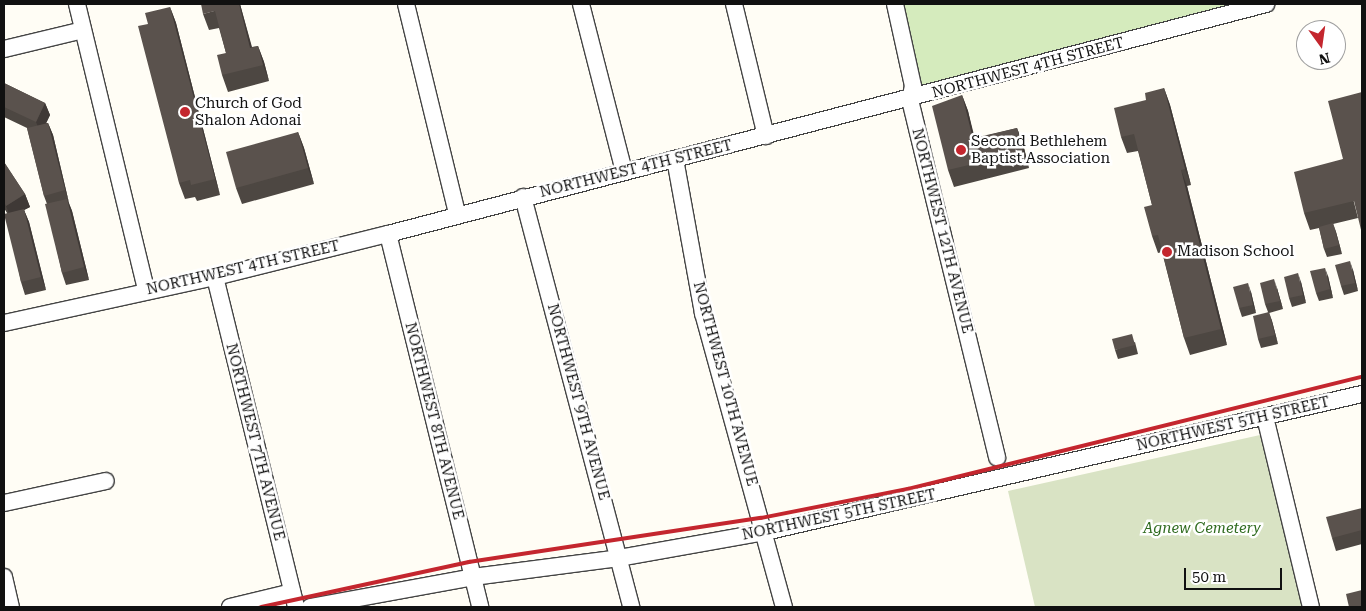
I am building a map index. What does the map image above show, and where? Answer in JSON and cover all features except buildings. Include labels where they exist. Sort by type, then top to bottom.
[{"type":"street","points":[[77,4],[146,290]]},
{"type":"street","points":[[406,4],[457,214]]},
{"type":"street","points":[[580,4],[624,172]]},
{"type":"street","points":[[734,4],[766,136]]},
{"type":"street","name":"NORTHWEST 12TH AVENUE","points":[[895,4],[913,86],[910,100],[997,458]]},
{"type":"street","name":"NORTHWEST 4TH STREET","points":[[4,323],[146,290],[215,277],[388,234],[457,214],[910,100],[1264,4]]},
{"type":"street","points":[[4,49],[83,30]]},
{"type":"street","name":"NORTHWEST 10TH AVENUE","points":[[675,159],[703,313],[765,532],[784,607]]},
{"type":"street","name":"NORTHWEST 9TH AVENUE","points":[[523,198],[620,558],[631,607]]},
{"type":"street","name":"NORTHWEST 8TH AVENUE","points":[[388,234],[480,607]]},
{"type":"street","name":"NORTHWEST 7TH AVENUE","points":[[215,277],[294,599]]},
{"type":"street","name":"NORTHWEST 5TH STREET","points":[[310,607],[473,577],[620,558],[765,532],[1362,394]]},
{"type":"street","points":[[1265,417],[1311,607]]},
{"type":"street","points":[[4,503],[106,482]]},
{"type":"street","points":[[4,577],[11,607]]},
{"type":"street","points":[[230,607],[294,599]]},
{"type":"green space","points":[[902,4],[1237,4],[920,89]]},
{"type":"green space","name":"Agnew Cemetery","points":[[1260,435],[1303,607],[1035,607],[1008,491]]},
{"type":"railway","points":[[261,607],[469,562],[761,518],[908,489],[1362,377]]},
{"type":"place","name":"Church of God Shalon Adonai","points":[[185,112]]},
{"type":"place","name":"Second Bethlehem Baptist Association","points":[[961,150]]},
{"type":"place","name":"Madison School","points":[[1167,252]]}]
